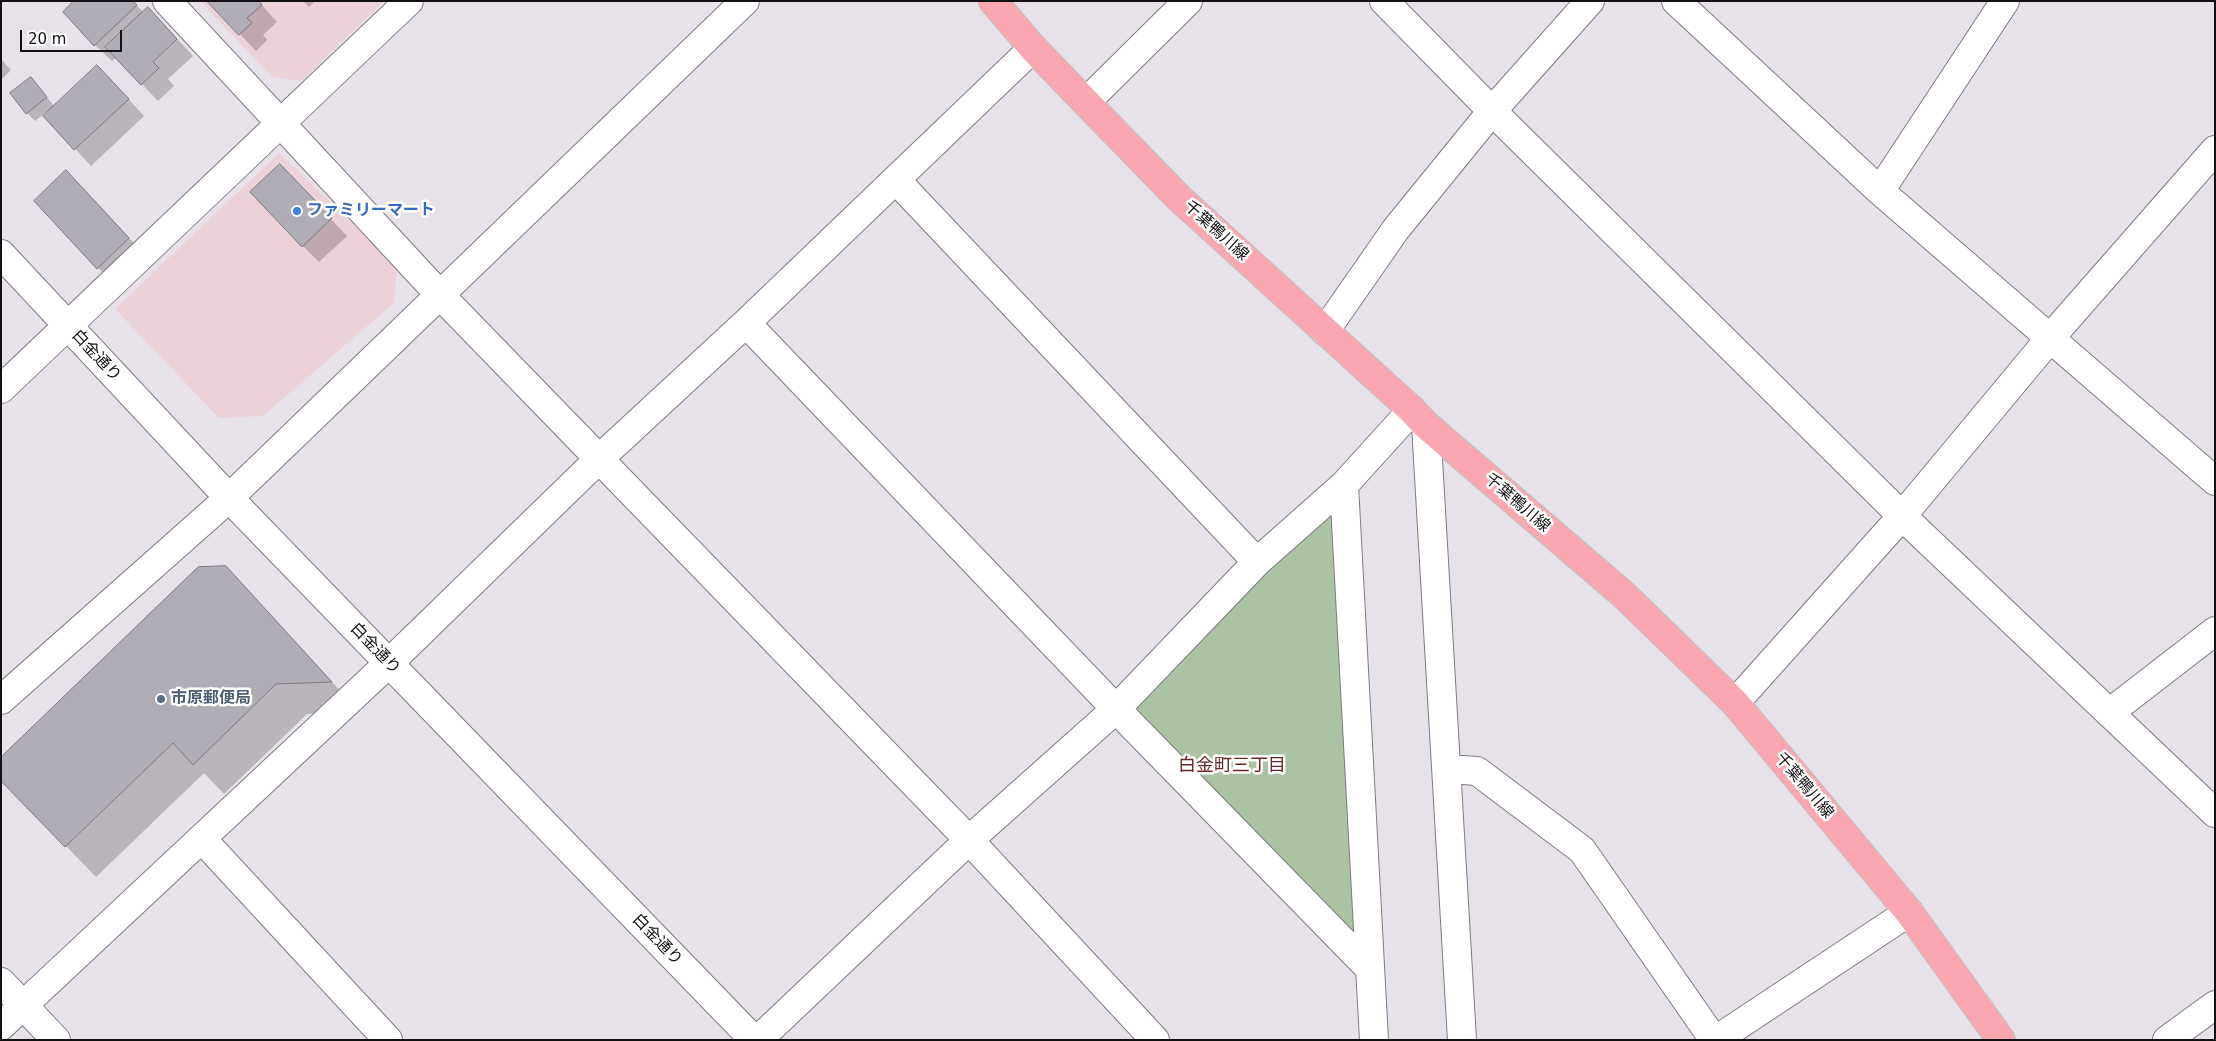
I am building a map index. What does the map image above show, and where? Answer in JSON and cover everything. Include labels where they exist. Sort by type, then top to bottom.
[{"type":"main road","name":"千葉鴨川線","points":[[992,1],[1033,48],[1179,198],[1419,417],[1625,596],[1735,703],[1909,912],[2001,1040]]},
{"type":"street","points":[[167,1],[441,296],[968,840],[1155,1040]]},
{"type":"street","points":[[1,389],[409,1]]},
{"type":"street","points":[[1,700],[228,498],[441,296],[746,1]]},
{"type":"street","points":[[1086,102],[1188,1]]},
{"type":"street","points":[[1384,1],[1902,516],[2215,813]]},
{"type":"street","points":[[1326,331],[1396,229],[1492,110],[1590,1]]},
{"type":"street","points":[[1676,1],[1880,191],[2051,337],[2215,481]]},
{"type":"street","points":[[1880,191],[2005,1]]},
{"type":"street","points":[[1,1026],[389,664],[600,458],[746,323],[1033,48]]},
{"type":"street","points":[[1735,703],[1902,516],[2051,337],[2215,150]]},
{"type":"street","points":[[896,180],[1257,562]]},
{"type":"street","name":"白金通り","points":[[1,254],[228,498],[756,1040]]},
{"type":"street","points":[[746,323],[1116,709],[1370,968]]},
{"type":"street","points":[[756,1040],[968,840],[1116,709],[1257,562],[1419,417]]},
{"type":"street","points":[[1419,417],[1446,769],[1462,1040]]},
{"type":"street","points":[[1344,485],[1374,1040]]},
{"type":"street","points":[[2109,713],[2215,631]]},
{"type":"street","points":[[1446,769],[1477,771],[1582,850],[1715,1040],[1909,912]]},
{"type":"street","points":[[202,838],[388,1040]]},
{"type":"street","points":[[1,982],[56,1040]]},
{"type":"street","points":[[2167,1040],[2215,1005]]},
{"type":"shaded area","points":[[200,1],[384,1],[301,81],[272,77]]},
{"type":"shaded area","points":[[279,153],[397,267],[394,303],[263,416],[219,418],[115,309]]},
{"type":"green space","points":[[1344,485],[1370,969],[1116,709]]},
{"type":"building","points":[[74,1],[133,1],[137,5],[94,46],[63,12]]},
{"type":"building","points":[[207,1],[259,1],[262,5],[247,18],[252,23],[239,35]]},
{"type":"building","points":[[148,7],[177,39],[153,62],[159,68],[141,85],[105,47]]},
{"type":"building","points":[[97,65],[129,99],[74,150],[43,116]]},
{"type":"building","points":[[31,77],[47,97],[26,114],[10,93]]},
{"type":"building","points":[[280,164],[332,218],[302,247],[250,192]]},
{"type":"building","points":[[66,170],[129,238],[97,269],[34,201]]},
{"type":"building","points":[[226,566],[332,682],[276,684],[193,765],[173,743],[65,847],[1,781],[1,757],[198,567]]},
{"type":"place","name":"ファミリーマート","points":[[297,211]]},
{"type":"place","name":"市原郵便局","points":[[161,699]]},
{"type":"district","name":"白金町三丁目","points":[[1232,766]]}]
